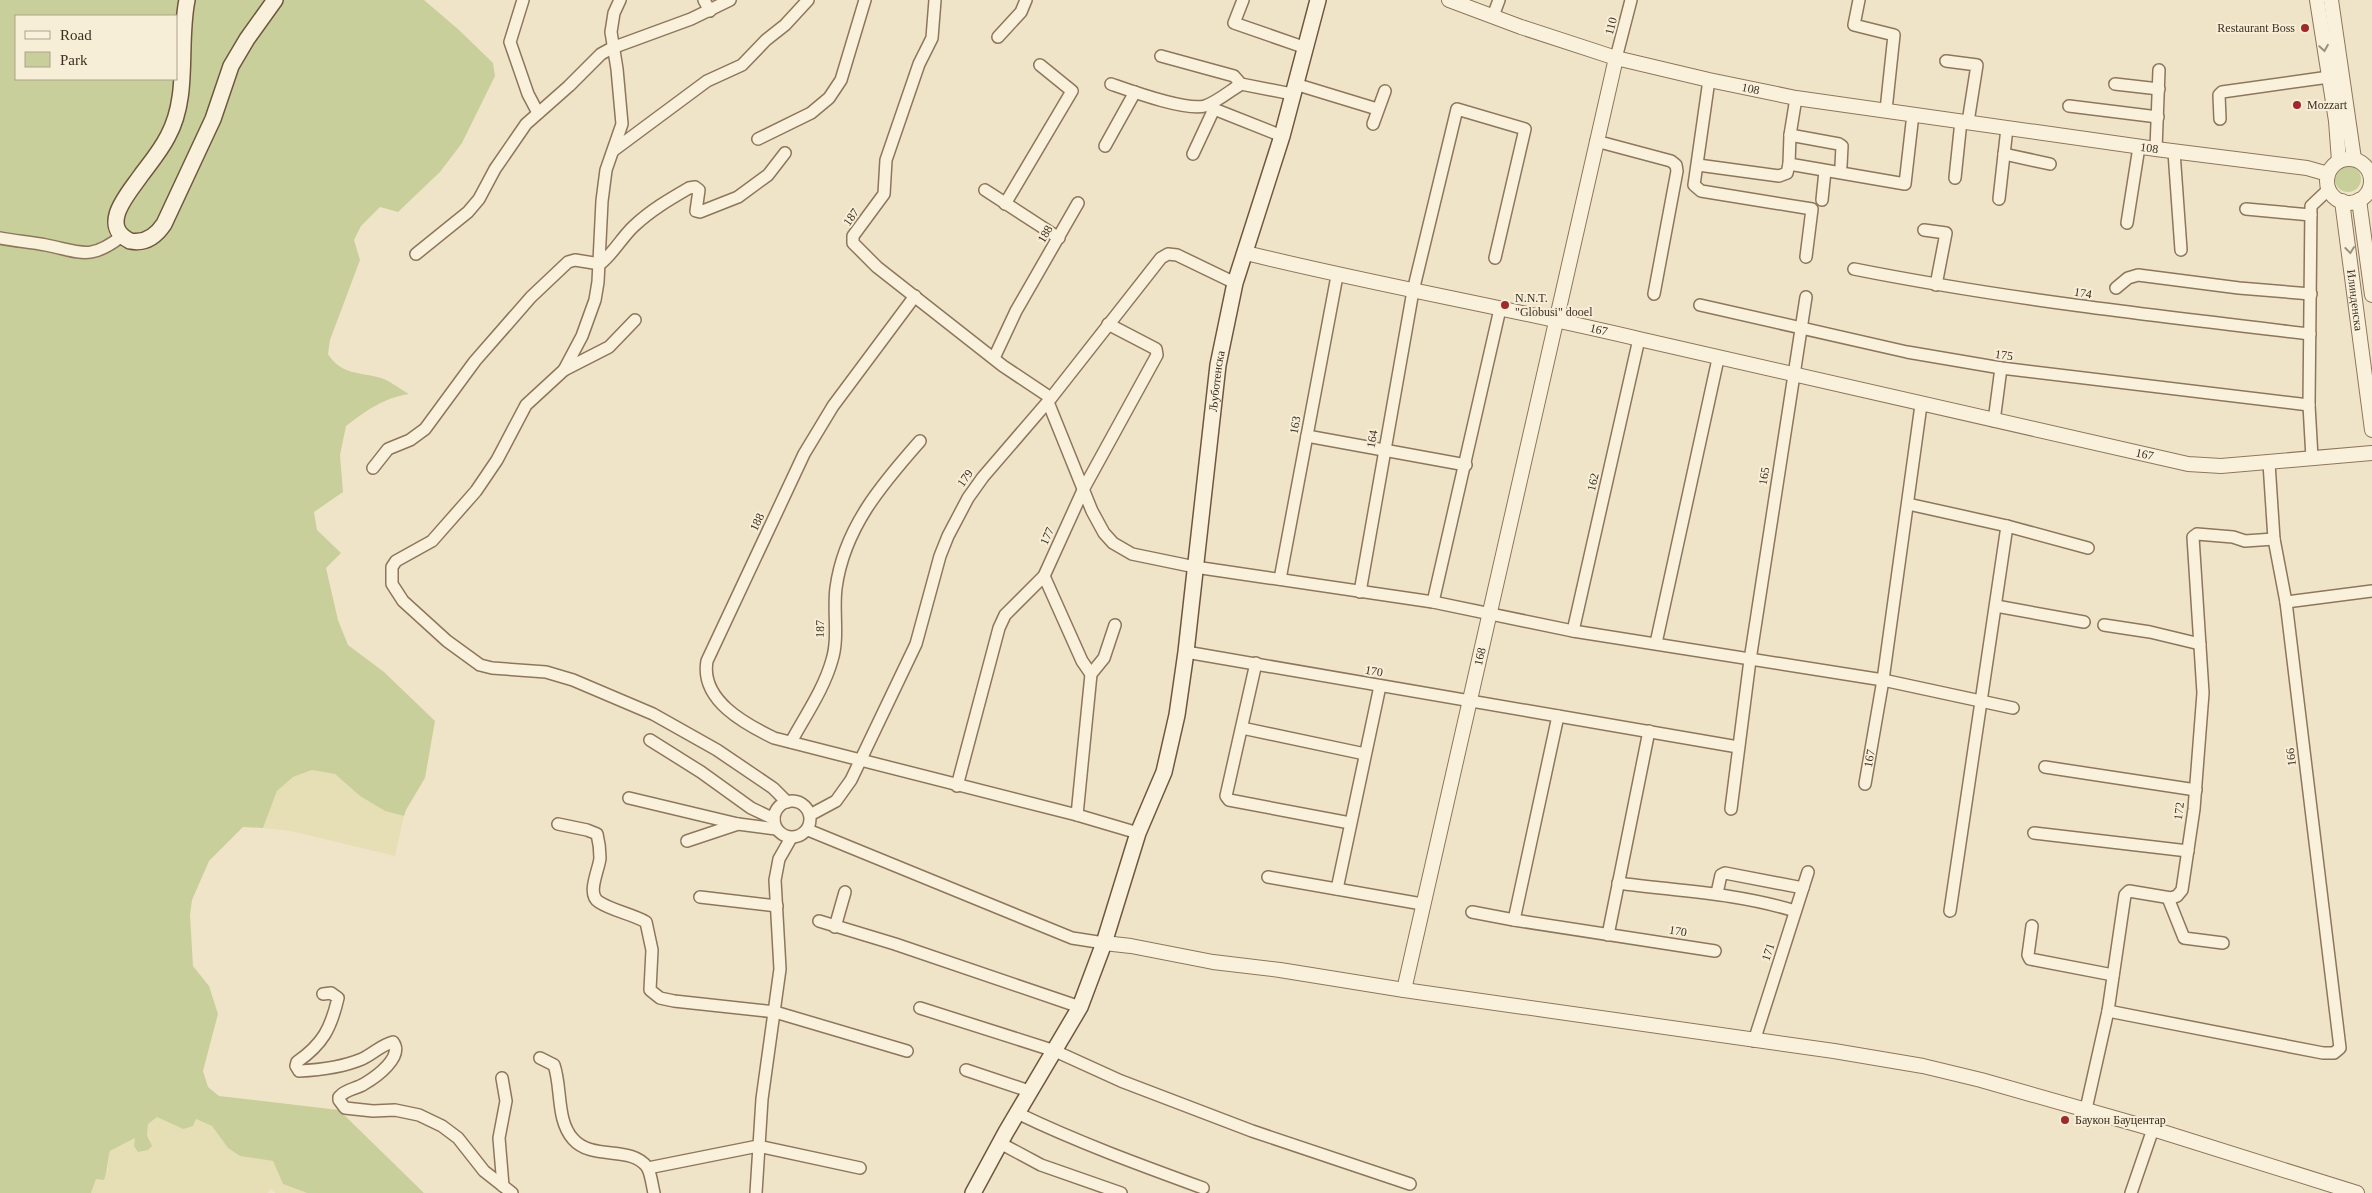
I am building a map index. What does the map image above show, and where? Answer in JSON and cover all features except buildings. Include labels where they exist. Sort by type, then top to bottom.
[{"type":"main road","points":[[187,0],[182,33],[182,76],[177,113],[165,141],[119,207],[116,220],[122,236],[130,241],[146,240],[155,235],[164,224],[213,120],[232,66],[247,39],[275,0]]},
{"type":"main road","name":"Љуботенска","points":[[973,1193],[1029,1091],[1080,1007],[1104,943],[1138,834],[1164,772],[1176,715],[1186,652],[1218,365],[1236,283],[1282,136],[1318,0]]},
{"type":"street","points":[[523,0],[510,42],[528,94],[538,112]]},
{"type":"street","points":[[564,370],[582,336],[595,300],[600,264],[602,201],[606,170],[622,124],[617,69],[612,48],[611,32],[614,13],[620,0]]},
{"type":"street","points":[[704,0],[710,11]]},
{"type":"street","points":[[416,254],[468,212],[479,199],[514,140],[538,112],[569,86],[601,54],[612,48],[627,44],[710,11],[730,0]]},
{"type":"street","points":[[612,151],[631,135],[707,81],[742,65],[766,40],[785,25],[808,0]]},
{"type":"street","points":[[758,138],[811,113],[829,98],[841,80],[865,0]]},
{"type":"street","name":"187","points":[[936,0],[932,38],[918,64],[886,160],[884,194],[853,236],[853,240],[856,246],[877,267],[1049,400]]},
{"type":"street","points":[[998,37],[1021,12],[1026,0]]},
{"type":"street","points":[[1244,0],[1234,23],[1306,48]]},
{"type":"street","name":"108","points":[[1449,0],[1616,58],[1796,98],[2174,152],[2306,168],[2328,174]]},
{"type":"street","points":[[1492,16],[1499,0]]},
{"type":"street","name":"110","points":[[1616,58],[1632,0]]},
{"type":"street","points":[[1859,0],[1854,25],[1894,35],[1886,110]]},
{"type":"street","points":[[2317,0],[2339,161]]},
{"type":"street","points":[[2331,0],[2354,159]]},
{"type":"street","points":[[1161,56],[1234,76],[1241,84]]},
{"type":"street","points":[[1556,321],[1616,58]]},
{"type":"street","points":[[1946,61],[1977,65],[1964,122],[1955,178]]},
{"type":"street","points":[[1005,204],[1072,91],[1040,64]]},
{"type":"street","points":[[2156,149],[2160,70]]},
{"type":"street","points":[[2220,119],[2219,95],[2222,92],[2329,77]]},
{"type":"street","points":[[1709,80],[1694,185],[1701,191],[1812,209],[1806,257]]},
{"type":"street","points":[[1111,84],[1179,104],[1205,106],[1241,84],[1294,89],[1378,109]]},
{"type":"street","points":[[2115,84],[2159,89]]},
{"type":"street","points":[[1374,124],[1385,91]]},
{"type":"street","points":[[1105,146],[1135,92]]},
{"type":"street","points":[[1698,165],[1779,176],[1787,173],[1790,135],[1796,98]]},
{"type":"street","points":[[2069,106],[2158,117]]},
{"type":"street","points":[[1193,154],[1214,109],[1282,136]]},
{"type":"street","name":"164","points":[[1360,592],[1413,291],[1458,109],[1525,129],[1495,258]]},
{"type":"street","points":[[1789,164],[1905,184],[1913,114]]},
{"type":"street","points":[[1999,199],[2007,128]]},
{"type":"street","points":[[1790,135],[1839,144],[1842,146],[1841,166]]},
{"type":"street","points":[[1596,142],[1670,161],[1676,165],[1677,171],[1654,294]]},
{"type":"street","points":[[2127,223],[2139,147]]},
{"type":"street","points":[[2174,152],[2181,250]]},
{"type":"street","points":[[600,264],[633,227],[650,212],[689,188],[695,187],[699,190],[696,211],[700,212],[711,209],[738,197],[768,175],[785,153]]},
{"type":"street","points":[[2004,154],[2050,164]]},
{"type":"street","points":[[2354,159],[2362,163],[2372,178],[2364,201],[2342,202],[2334,197],[2329,189],[2328,174],[2332,166],[2339,161],[2354,159]]},
{"type":"street","points":[[1822,200],[1825,171]]},
{"type":"street","points":[[2312,458],[2309,405],[2311,215],[2312,206],[2329,189]]},
{"type":"street","points":[[985,190],[1059,238]]},
{"type":"street","name":"Илинденска","points":[[2364,201],[2372,295]]},
{"type":"street","name":"Илинденска","points":[[2342,202],[2372,430]]},
{"type":"street","name":"188","points":[[994,358],[1016,311],[1078,203]]},
{"type":"street","points":[[2246,209],[2311,215]]},
{"type":"street","points":[[1924,230],[1946,233],[1936,286]]},
{"type":"street","points":[[0,238],[44,244],[80,253],[103,248],[122,236]]},
{"type":"street","name":"167","points":[[1246,253],[1337,276],[1639,339],[1718,359],[2188,464],[2221,466],[2372,453]]},
{"type":"street","name":"179","points":[[810,815],[836,801],[851,780],[916,644],[940,556],[958,516],[983,477],[1049,400],[1161,258],[1168,254],[1177,255],[1236,283]]},
{"type":"street","points":[[373,468],[388,449],[410,440],[425,429],[475,361],[531,297],[568,262],[584,261],[600,264]]},
{"type":"street","name":"174","points":[[1854,269],[1936,286],[2096,309],[2310,334]]},
{"type":"street","points":[[2116,288],[2128,278],[2138,275],[2239,288],[2311,294]]},
{"type":"street","name":"163","points":[[1280,579],[1337,276]]},
{"type":"street","name":"188","points":[[915,296],[833,406],[804,454],[706,661],[706,678],[727,711],[750,727],[791,742],[1077,815],[1138,834]]},
{"type":"street","name":"165","points":[[1731,809],[1750,660],[1806,297]]},
{"type":"street","name":"175","points":[[1700,305],[1907,352],[2001,368],[2309,405]]},
{"type":"street","points":[[1434,602],[1500,309]]},
{"type":"street","points":[[635,320],[609,347],[564,370],[530,399],[485,478],[440,533],[423,547],[396,561],[392,567],[392,584],[403,600],[447,641],[480,665],[492,668],[546,672],[573,680],[653,714],[717,750],[773,788],[787,802]]},
{"type":"street","name":"168","points":[[1404,990],[1488,612],[1556,321]]},
{"type":"street","name":"177","points":[[958,786],[999,628],[1005,615],[1044,576],[1084,488],[1157,356],[1156,349],[1108,324]]},
{"type":"street","name":"162","points":[[1573,631],[1639,339]]},
{"type":"street","points":[[1656,643],[1718,359]]},
{"type":"street","points":[[1994,421],[2001,368]]},
{"type":"street","points":[[1049,400],[1104,533],[1113,543],[1132,554],[1195,567],[1434,602],[1573,631],[1883,680],[2013,708]]},
{"type":"street","name":"167","points":[[1866,784],[1883,680],[1922,405]]},
{"type":"street","points":[[1307,436],[1466,466]]},
{"type":"street","name":"187","points":[[791,742],[833,659],[836,585],[848,542],[869,502],[920,441]]},
{"type":"street","name":"166","points":[[2108,1011],[2323,1053],[2334,1054],[2340,1048],[2286,602],[2274,538],[2269,463]]},
{"type":"street","points":[[1908,504],[2007,526],[2088,548]]},
{"type":"street","points":[[1950,911],[2007,526]]},
{"type":"street","name":"172","points":[[2168,898],[2177,896],[2182,890],[2196,790],[2203,693],[2193,537],[2197,534],[2233,537],[2245,542],[2274,538]]},
{"type":"street","points":[[1044,576],[1082,661],[1091,674]]},
{"type":"street","points":[[2286,602],[2372,591]]},
{"type":"street","points":[[1996,606],[2084,622]]},
{"type":"street","points":[[1077,815],[1091,674],[1104,658],[1115,625]]},
{"type":"street","points":[[2104,625],[2150,632],[2200,644]]},
{"type":"street","name":"170","points":[[1186,652],[1738,747]]},
{"type":"street","points":[[1256,663],[1226,796],[1229,800],[1350,823]]},
{"type":"street","points":[[1337,889],[1380,686]]},
{"type":"street","points":[[1514,920],[1558,716]]},
{"type":"street","points":[[1242,728],[1365,754]]},
{"type":"street","points":[[1608,934],[1649,731]]},
{"type":"street","points":[[650,740],[701,772],[775,824],[780,833],[791,838],[800,836],[808,830],[810,815],[801,803],[787,802],[778,808],[775,824]]},
{"type":"street","points":[[2045,767],[2196,790]]},
{"type":"street","points":[[628,798],[738,824],[775,824]]},
{"type":"street","points":[[558,824],[588,830],[597,834],[600,844],[600,858],[593,888],[594,896],[600,904],[646,922],[652,950],[650,990],[660,998],[775,1012],[907,1051]]},
{"type":"street","points":[[687,841],[738,824]]},
{"type":"street","points":[[808,830],[1072,938],[1131,946],[1213,962],[1280,970],[1923,1066],[1981,1080],[2153,1129],[2357,1193]]},
{"type":"street","points":[[2034,833],[2188,851]]},
{"type":"street","points":[[756,1193],[762,1099],[780,970],[775,880],[779,859],[791,838]]},
{"type":"street","name":"171","points":[[1754,1041],[1808,872]]},
{"type":"street","points":[[1717,893],[1721,874],[1725,873],[1802,888]]},
{"type":"street","points":[[1268,877],[1422,904]]},
{"type":"street","points":[[1618,883],[1717,893],[1766,902],[1795,911]]},
{"type":"street","points":[[2086,1110],[2108,1011],[2125,894],[2129,891],[2168,898],[2184,938],[2223,943]]},
{"type":"street","points":[[835,927],[845,892]]},
{"type":"street","points":[[700,897],[776,906]]},
{"type":"street","name":"170","points":[[1472,912],[1715,951]]},
{"type":"street","points":[[819,922],[895,944],[1080,1007]]},
{"type":"street","points":[[2032,926],[2028,954],[2030,959],[2113,976]]},
{"type":"street","points":[[323,994],[331,993],[338,998],[336,1007],[318,1046],[297,1062],[296,1066],[299,1071],[313,1070],[362,1058],[380,1047],[393,1042],[396,1046],[396,1055],[387,1066],[362,1086],[342,1093],[339,1097],[342,1105],[345,1108],[357,1110],[396,1110],[419,1115],[442,1126],[458,1138],[484,1171],[507,1189]]},
{"type":"street","points":[[920,1008],[1055,1051],[1121,1081],[1242,1127],[1410,1184]]},
{"type":"street","points":[[540,1058],[554,1065],[565,1126],[573,1140],[588,1150],[624,1155],[640,1161],[648,1168],[654,1193]]},
{"type":"street","points":[[966,1070],[1029,1091]]},
{"type":"street","points":[[502,1078],[506,1101],[499,1138],[507,1189]]},
{"type":"street","points":[[1017,1113],[1109,1153],[1203,1188]]},
{"type":"street","points":[[2131,1193],[2153,1129]]},
{"type":"street","points":[[1000,1143],[1041,1165],[1120,1193]]},
{"type":"street","points":[[648,1168],[758,1146],[860,1168]]},
{"type":"shaded area","points":[[312,770],[335,774],[360,796],[385,811],[404,816],[395,856],[291,831],[263,828],[277,791],[293,777]]},
{"type":"shaded area","points":[[157,1117],[183,1129],[195,1119],[212,1126],[228,1148],[240,1156],[273,1161],[283,1184],[307,1193],[276,1193],[270,1189],[268,1193],[91,1193],[96,1179],[104,1180],[108,1170],[110,1151],[136,1138],[151,1140],[147,1135],[148,1123]]},
{"type":"green space","points":[[0,0],[180,0],[178,20],[178,15],[15,15],[15,80],[176,80],[168,121],[161,136],[150,154],[122,188],[109,214],[108,226],[115,241],[127,249],[139,251],[151,248],[167,234],[216,129],[238,61],[281,0],[424,0],[493,63],[495,76],[462,143],[440,172],[398,212],[380,207],[361,226],[354,240],[360,260],[330,340],[328,354],[333,361],[345,369],[381,378],[409,394],[383,402],[346,426],[340,455],[343,492],[314,512],[317,530],[341,553],[326,568],[338,620],[348,645],[384,672],[435,721],[425,778],[404,816],[385,811],[360,796],[335,774],[312,770],[293,777],[277,791],[263,828],[243,827],[209,861],[192,900],[190,915],[193,966],[209,986],[218,1014],[203,1071],[208,1087],[219,1096],[339,1110],[424,1193],[307,1193],[283,1184],[273,1161],[240,1156],[228,1148],[212,1126],[196,1119],[193,1126],[183,1129],[157,1117],[148,1124],[147,1135],[152,1146],[148,1150],[138,1152],[134,1146],[135,1138],[110,1151],[104,1180],[96,1179],[91,1193],[0,1193]]},
{"type":"green space","points":[[192,0],[266,0],[229,54],[220,75],[213,103],[160,216],[147,231],[139,234],[129,233],[123,218],[127,208],[165,151]]},
{"type":"green space","points":[[2348,166],[2358,169],[2361,179],[2358,189],[2348,192],[2338,189],[2335,179],[2338,169]]},
{"type":"place","name":"Restaurant Boss","points":[[2305,28]]},
{"type":"place","name":"Mozzart","points":[[2297,105]]},
{"type":"place","name":"N.N.T. \"Globusi\" dooel","points":[[1505,305]]},
{"type":"place","name":"Баукон Бауцентар","points":[[2065,1120]]}]
